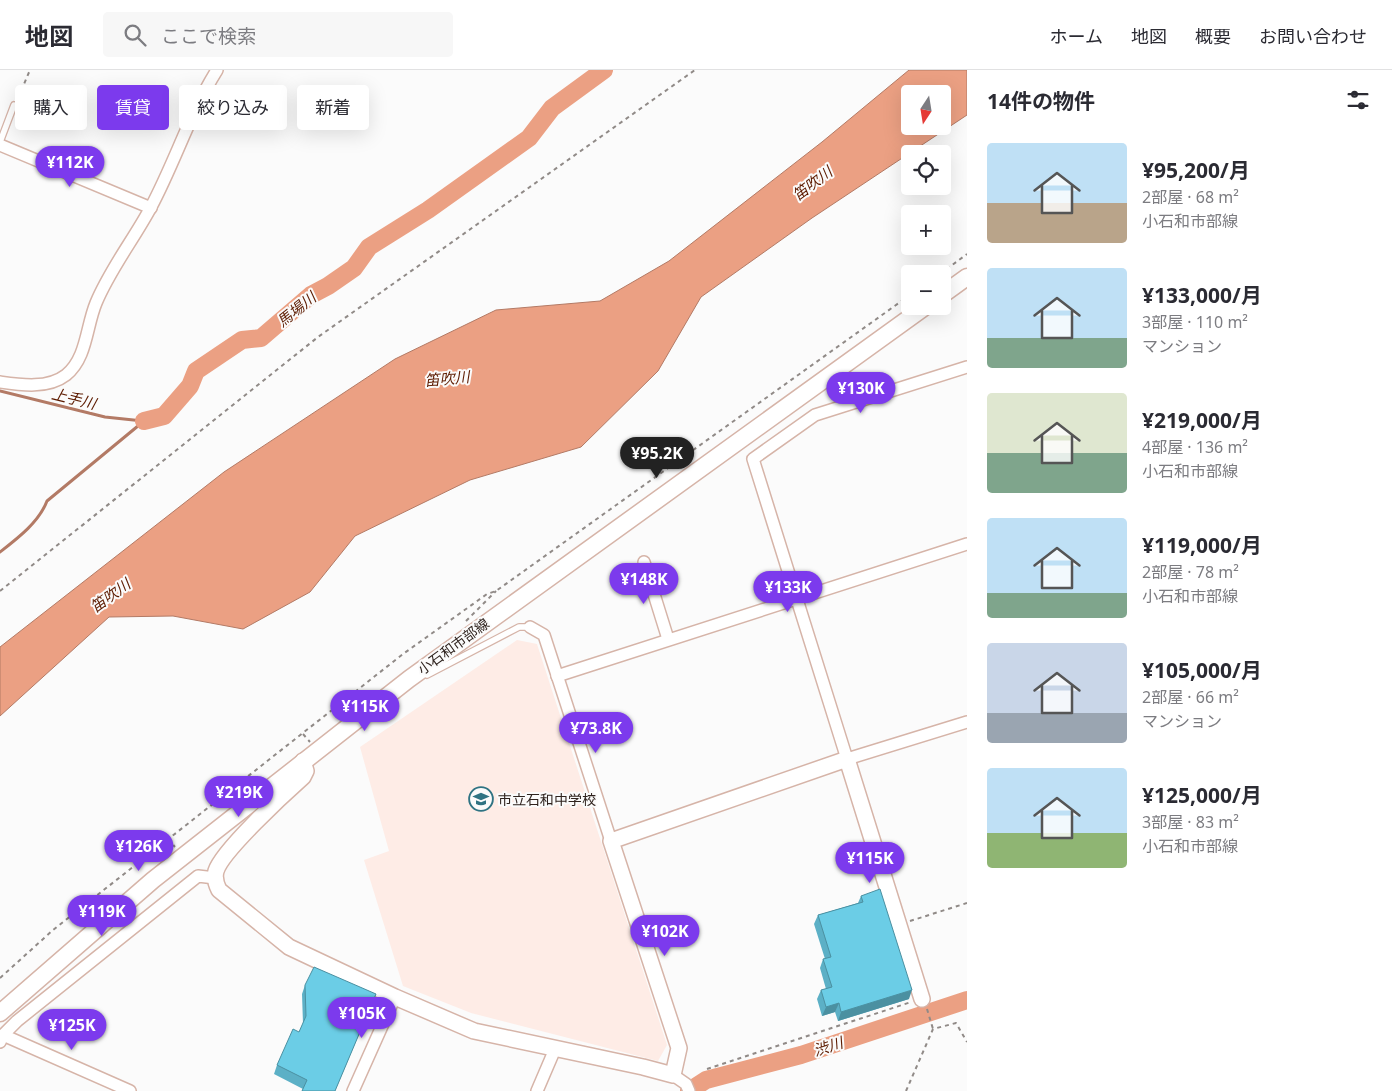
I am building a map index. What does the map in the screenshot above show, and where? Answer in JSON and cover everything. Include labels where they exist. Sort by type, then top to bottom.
[{"type":"main road","points":[[951,289],[967,277]]},
{"type":"main road","name":"小石和市部線","points":[[0,1012],[153,880],[408,679],[914,315]]},
{"type":"street","points":[[0,382],[43,385],[55,382],[76,366],[82,353],[88,324],[96,302],[151,208],[201,98],[217,70]]},
{"type":"street","points":[[0,143],[151,208]]},
{"type":"street","points":[[924,1004],[753,459],[815,415],[967,367]]},
{"type":"street","points":[[557,676],[796,597],[967,544]]},
{"type":"street","points":[[644,562],[668,639]]},
{"type":"street","points":[[530,627],[544,636],[679,1048],[673,1075]]},
{"type":"street","points":[[611,841],[847,759],[967,722]]},
{"type":"street","points":[[303,761],[306,771],[303,777],[274,802],[219,863],[214,878],[219,890],[290,947],[395,997],[474,1031],[673,1075],[687,1088]]},
{"type":"street","points":[[130,1091],[2,1038],[198,876],[214,878]]},
{"type":"street","points":[[353,1091],[395,997]]},
{"type":"street","points":[[537,1091],[555,1049]]},
{"type":"lane","points":[[0,143],[14,105]]},
{"type":"lane","points":[[408,679],[416,681],[519,627],[530,627]]},
{"type":"path","points":[[14,105],[30,70]]},
{"type":"path","points":[[0,591],[318,337],[694,70]]},
{"type":"path","points":[[951,266],[967,254]]},
{"type":"path","points":[[0,978],[53,930],[404,654],[487,594],[496,591],[901,301]]},
{"type":"path","points":[[303,734],[313,745]]},
{"type":"path","points":[[168,839],[177,850]]},
{"type":"path","points":[[898,925],[967,903]]},
{"type":"path","points":[[707,1070],[924,1004],[933,1029],[906,1091]]},
{"type":"path","points":[[933,1029],[956,1023],[967,1042]]},
{"type":"shaded area","name":"市立石和中学校","points":[[517,640],[537,644],[667,1045],[658,1061],[471,1013],[403,986],[364,860],[389,851],[360,747]]},
{"type":"water","name":"笛吹川","points":[[909,70],[967,70],[967,115],[951,126],[951,85],[901,85],[901,135],[937,135],[922,145],[901,145],[901,159],[812,218],[701,297],[658,371],[581,447],[470,480],[355,536],[310,592],[243,629],[173,616],[109,617],[0,716],[0,647],[224,472],[395,359],[496,310],[600,301],[669,261],[822,142]]},
{"type":"building","points":[[880,889],[912,990],[841,1012],[839,1003],[826,1007],[821,990],[832,987],[823,959],[831,957],[818,915],[863,902],[861,896]]},
{"type":"building","points":[[314,967],[376,994],[335,1091],[302,1091],[307,1080],[277,1065],[293,1029],[299,1032],[306,1016],[305,985]]},
{"type":"waterway","name":"馬場川","points":[[144,421],[164,416],[190,386],[196,371],[242,340],[261,338],[311,295],[354,268],[369,247],[428,210],[529,138],[552,108],[604,70]]},
{"type":"waterway","name":"上手川","points":[[0,391],[105,417],[143,421]]},
{"type":"waterway","name":"馬場川","points":[[0,552],[33,523],[47,501],[144,421]]},
{"type":"waterway","name":"渋川","points":[[689,1091],[706,1080],[801,1055],[967,1000]]},
{"type":"place","name":"市立石和中学校","points":[[481,799]]}]
